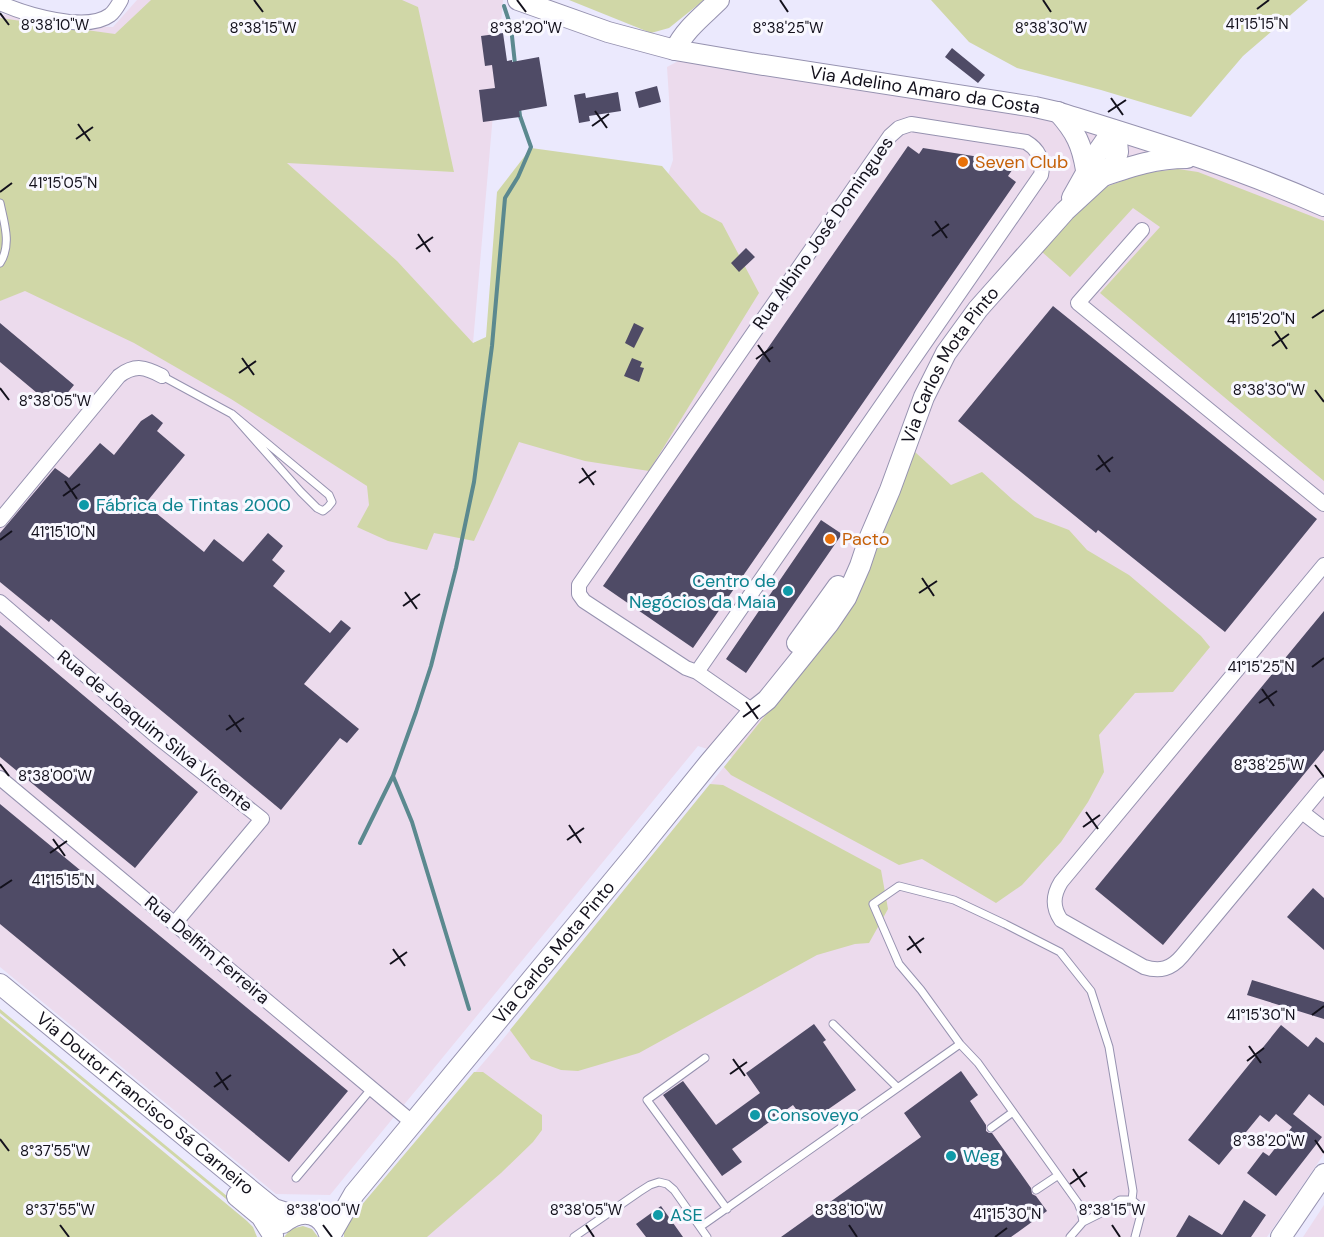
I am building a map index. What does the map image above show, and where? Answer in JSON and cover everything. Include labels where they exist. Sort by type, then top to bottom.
[{"type":"main road","name":"Via Adelino Amaro da Costa","points":[[518,0],[608,32],[675,51],[1057,112],[1202,158],[1324,206]]},
{"type":"main road","points":[[675,51],[689,28],[719,0]]},
{"type":"main road","points":[[1057,112],[1071,127],[1094,173]]},
{"type":"main road","name":"Via Carlos Mota Pinto","points":[[330,1237],[354,1194],[753,711],[756,694],[837,588],[868,539],[890,490],[924,397],[946,353],[978,309],[1065,210],[1094,173],[1114,164],[1118,152],[1113,129]]},
{"type":"main road","name":"Via Carlos Mota Pinto","points":[[1094,173],[1174,158],[1202,158]]},
{"type":"main road","name":"Via Doutor Francisco Sá Carneiro","points":[[0,984],[274,1209],[292,1215]]},
{"type":"main road","name":"Via Doutor Francisco Sá Carneiro","points":[[0,1001],[261,1216],[273,1236]]},
{"type":"main road","points":[[1281,1237],[1324,1174]]},
{"type":"main road","name":"Via Carlos Mota Pinto","points":[[314,1216],[331,1209],[354,1194]]},
{"type":"main road","points":[[273,1236],[279,1226],[292,1215],[303,1213],[314,1216],[324,1223],[330,1237]]},
{"type":"street","points":[[0,3],[46,19],[77,22],[99,21],[112,13],[121,0]]},
{"type":"street","name":"Rua Albino José Domingues","points":[[696,672],[1041,175],[1043,168],[1040,157],[1033,146],[1026,142],[911,124],[899,128],[890,136],[579,585],[579,594],[584,601],[753,711]]},
{"type":"street","points":[[1142,230],[1078,303],[1324,504]]},
{"type":"street","points":[[0,520],[119,376],[129,369],[140,368],[162,376]]},
{"type":"street","points":[[1324,565],[1061,882],[1055,897],[1054,907],[1057,914],[1061,920],[1144,967],[1154,970],[1166,969],[1176,964],[1324,785]]},
{"type":"street","name":"Rua de Joaquim Silva Vicente","points":[[0,602],[155,735],[262,819],[175,923]]},
{"type":"street","name":"Rua Delfim Ferreira","points":[[0,778],[413,1123]]},
{"type":"street","points":[[1302,812],[1324,829]]},
{"type":"lane","points":[[0,203],[6,233],[4,256],[0,263]]},
{"type":"lane","points":[[162,376],[232,414],[329,495],[332,502],[328,507],[323,511],[317,508],[232,414]]},
{"type":"lane","points":[[1083,1222],[1078,1203],[978,1063],[960,1044],[899,964],[873,904],[898,886],[954,900],[1059,952],[1091,991],[1109,1047],[1133,1191],[1132,1200]]},
{"type":"lane","points":[[833,1024],[897,1087]]},
{"type":"lane","points":[[700,1227],[960,1044]]},
{"type":"lane","points":[[705,1058],[647,1100],[727,1209]]},
{"type":"lane","points":[[296,1179],[372,1088]]},
{"type":"lane","points":[[991,1128],[1013,1113]]},
{"type":"lane","points":[[1036,1190],[1058,1176]]},
{"type":"lane","points":[[574,1237],[639,1192],[659,1182],[667,1184],[674,1190],[707,1237]]},
{"type":"lane","points":[[1070,1237],[1083,1222],[1120,1200],[1132,1200],[1139,1206],[1140,1218],[1135,1237]]},
{"type":"shaded area","points":[[137,0],[503,0],[473,343],[572,308],[639,260],[673,160],[667,67],[699,50],[1036,106],[1324,200],[1324,1154],[1267,1237],[344,1237],[344,1226],[495,1049],[732,757],[698,746],[330,1195],[276,1194],[0,967],[0,14],[77,26],[113,27]]},
{"type":"shaded area","points":[[1324,1205],[1324,1237],[1303,1237]]},
{"type":"green space","points":[[151,0],[402,0],[418,7],[454,172],[287,163],[397,261],[473,343],[486,337],[497,192],[531,148],[662,166],[701,212],[722,223],[759,293],[649,471],[585,461],[519,442],[474,541],[434,533],[427,550],[388,541],[357,527],[369,505],[367,486],[231,399],[134,343],[25,291],[0,301],[0,18],[115,34]]},
{"type":"green space","points":[[569,0],[704,0],[669,28],[651,33]]},
{"type":"green space","points":[[931,0],[1308,0],[1243,56],[1191,117],[1017,68],[969,42]]},
{"type":"green space","points":[[1178,169],[1198,172],[1324,221],[1324,481],[1100,293],[1160,227],[1133,208],[1070,277],[1041,251],[1071,218],[1106,187],[1143,173]]},
{"type":"green space","points":[[915,452],[951,485],[982,472],[1035,517],[1069,530],[1087,550],[1129,575],[1201,636],[1210,647],[1173,692],[1135,693],[1099,735],[1104,772],[1088,802],[1061,842],[1022,885],[996,903],[922,859],[899,865],[731,775],[724,767],[849,611]]},
{"type":"green space","points":[[710,784],[723,785],[881,870],[888,909],[869,943],[855,944],[817,955],[639,1053],[578,1071],[561,1070],[531,1059],[510,1030]]},
{"type":"green space","points":[[0,1009],[239,1206],[237,1208],[0,1013]]},
{"type":"green space","points":[[0,1016],[247,1221],[253,1227],[257,1237],[0,1237]]},
{"type":"green space","points":[[474,1072],[483,1072],[542,1115],[542,1130],[533,1142],[427,1237],[344,1237],[344,1226]]},
{"type":"green space","points":[[303,1226],[312,1229],[318,1237],[284,1237],[291,1229]]},
{"type":"building","points":[[503,33],[507,61],[539,57],[547,106],[519,111],[520,117],[483,122],[479,90],[495,88],[492,65],[485,66],[481,36]]},
{"type":"building","points":[[952,48],[985,75],[978,83],[945,57]]},
{"type":"building","points":[[657,86],[661,102],[639,108],[635,92]]},
{"type":"building","points":[[618,92],[621,111],[589,116],[590,121],[579,123],[574,95],[585,93],[586,98]]},
{"type":"building","points":[[908,146],[919,154],[923,148],[1017,163],[1008,176],[1016,182],[693,648],[603,586]]},
{"type":"building","points":[[746,248],[755,257],[739,272],[731,263]]},
{"type":"building","points":[[1053,306],[1317,519],[1225,632],[1098,530],[1096,533],[958,421]]},
{"type":"building","points":[[0,323],[74,385],[55,408],[0,362]]},
{"type":"building","points":[[634,323],[644,328],[634,348],[625,343]]},
{"type":"building","points":[[632,358],[642,362],[640,367],[644,368],[639,382],[624,376]]},
{"type":"building","points":[[152,414],[163,423],[157,431],[185,455],[145,504],[204,552],[214,539],[243,562],[268,533],[283,546],[272,560],[285,571],[273,586],[330,633],[341,620],[351,628],[304,684],[359,729],[347,743],[340,738],[281,810],[51,619],[49,622],[0,582],[0,533],[55,468],[69,478],[100,443],[114,455],[141,421]]},
{"type":"building","name":"Centro de Negócios da Maia","points":[[821,520],[842,534],[746,673],[726,659]]},
{"type":"building","points":[[1324,611],[1324,750],[1163,945],[1095,889]]},
{"type":"building","points":[[0,625],[198,792],[135,868],[0,757]]},
{"type":"building","points":[[0,804],[348,1091],[289,1162],[0,924]]},
{"type":"building","points":[[1313,888],[1324,898],[1324,950],[1287,917]]},
{"type":"building","points":[[1252,980],[1324,1002],[1324,1019],[1247,995]]},
{"type":"building","name":"Consoveyo","points":[[814,1024],[826,1040],[823,1042],[856,1090],[807,1124],[793,1105],[732,1149],[742,1162],[722,1176],[663,1095],[683,1081],[716,1125],[760,1093],[746,1073]]},
{"type":"building","points":[[1281,1025],[1308,1047],[1316,1037],[1324,1043],[1324,1106],[1309,1094],[1293,1114],[1322,1137],[1276,1196],[1247,1173],[1263,1152],[1269,1156],[1292,1127],[1276,1114],[1269,1122],[1260,1115],[1219,1165],[1188,1140]]},
{"type":"building","name":"Weg","points":[[961,1071],[978,1095],[970,1101],[986,1125],[986,1131],[992,1133],[1031,1188],[1032,1194],[1047,1211],[1011,1237],[781,1237],[921,1137],[904,1113]]},
{"type":"building","points":[[1244,1200],[1266,1215],[1251,1237],[1176,1237],[1189,1215],[1222,1235]]},
{"type":"building","name":"ASE","points":[[661,1206],[683,1237],[646,1237],[636,1224]]},
{"type":"waterway","points":[[504,6],[511,27],[515,64]]},
{"type":"waterway","points":[[469,1009],[412,822],[393,776],[431,666],[456,568],[474,482],[492,346],[505,198],[518,177],[531,147],[519,108]]},
{"type":"waterway","points":[[360,843],[393,776]]},
{"type":"place","name":"Seven Club","points":[[963,162]]},
{"type":"place","name":"Fábrica de Tintas 2000","points":[[84,505]]},
{"type":"place","name":"Pacto","points":[[830,539]]},
{"type":"place","name":"Centro de Negócios da Maia","points":[[788,591]]},
{"type":"place","name":"Consoveyo","points":[[755,1115]]},
{"type":"place","name":"Weg","points":[[951,1156]]},
{"type":"place","name":"ASE","points":[[658,1215]]}]
